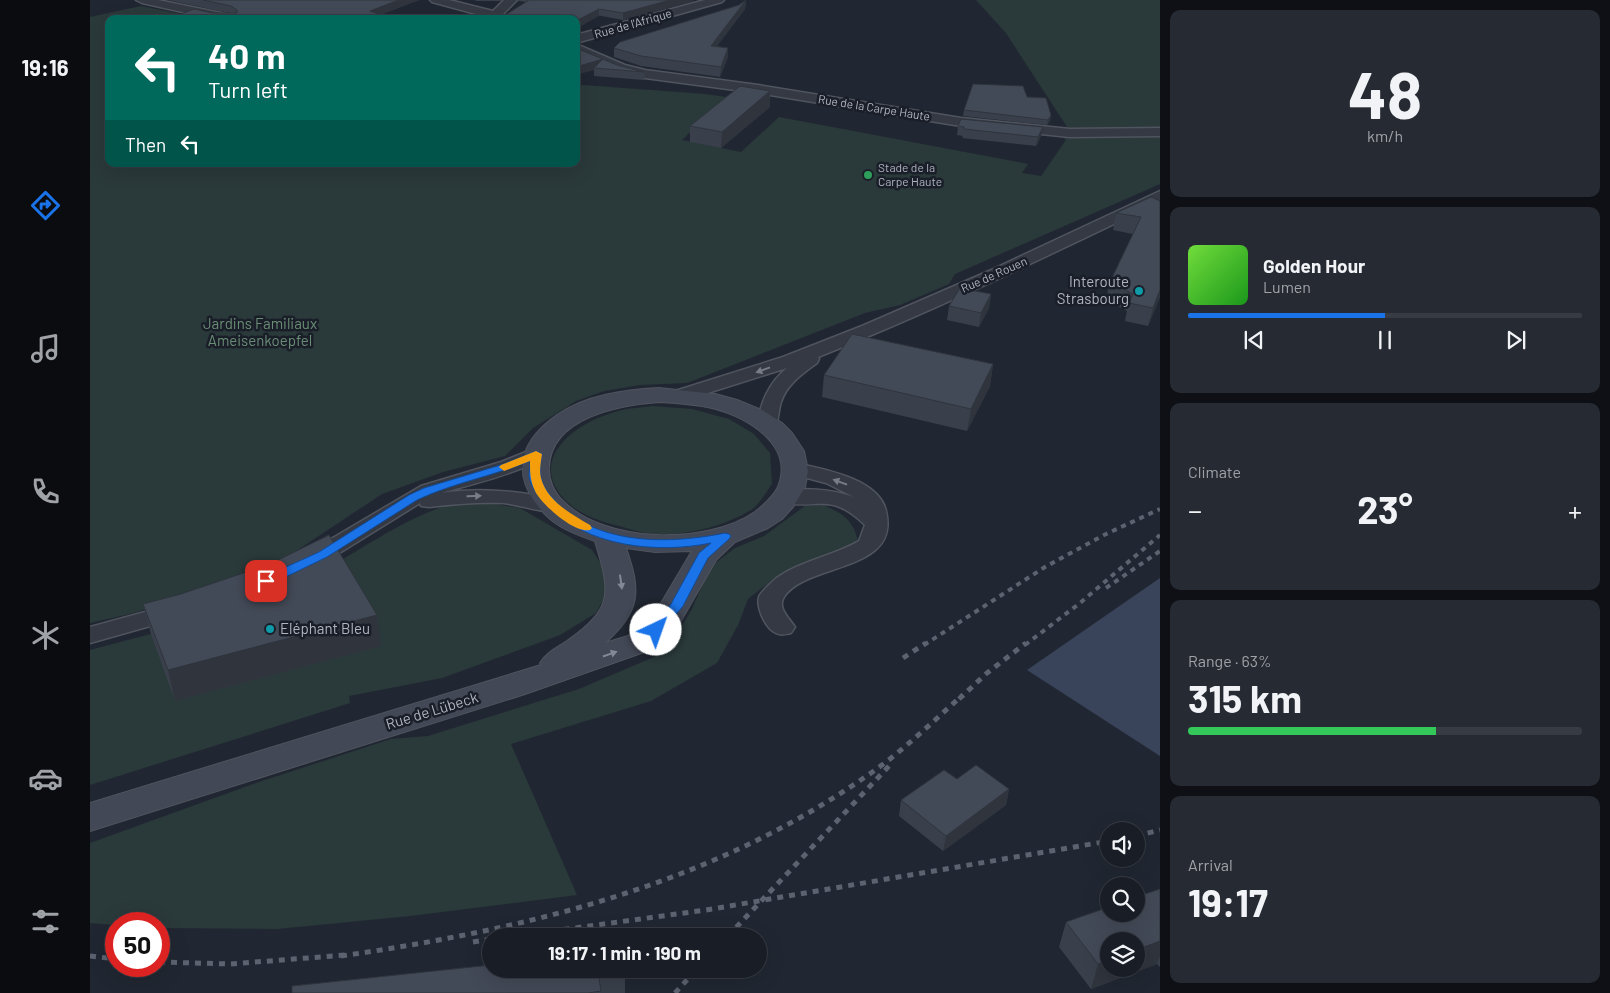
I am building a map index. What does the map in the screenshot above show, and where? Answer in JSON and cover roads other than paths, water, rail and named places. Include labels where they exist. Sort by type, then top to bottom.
[{"type":"main road","points":[[679,396],[724,404],[745,412],[767,425],[781,437],[790,450],[795,469],[794,482],[787,497],[775,511],[758,522],[725,536],[696,542],[671,544],[639,542],[608,536],[569,519],[551,505],[541,492],[535,476],[536,454],[541,444],[553,430],[565,420],[612,401],[636,397],[679,396]]},
{"type":"main road","points":[[514,686],[568,656],[596,635],[612,616],[620,601],[622,581],[608,536]]},
{"type":"main road","name":"Rue de Lübeck","points":[[90,817],[514,686],[639,643],[668,618],[704,556],[725,536]]},
{"type":"street","points":[[142,0],[212,15]]},
{"type":"street","points":[[436,0],[486,15]]},
{"type":"street","points":[[495,15],[511,0]]},
{"type":"street","name":"Rue de l'Afrique","points":[[580,38],[718,0]]},
{"type":"street","points":[[591,54],[610,49]]},
{"type":"street","name":"Rue de la Carpe Haute","points":[[580,50],[621,68],[645,74],[758,89],[961,122],[1070,133],[1160,132]]},
{"type":"street","name":"Rue de Rouen","points":[[679,396],[754,373],[825,347],[993,276],[1160,196]]},
{"type":"street","name":"Rue de Rouen","points":[[767,425],[770,403],[781,383],[825,347]]},
{"type":"street","points":[[290,571],[323,555],[392,510],[428,490],[491,472],[536,454]]},
{"type":"street","points":[[783,627],[775,620],[769,606],[770,597],[790,579],[839,560],[866,546],[874,536],[877,516],[875,506],[870,498],[855,488],[839,481],[795,469]]},
{"type":"street","points":[[392,510],[418,503],[473,496],[528,499],[551,505]]},
{"type":"street","points":[[787,497],[835,498],[852,504],[866,512],[875,528]]},
{"type":"street","points":[[90,635],[193,606]]},
{"type":"water","points":[[1160,578],[1160,756],[1027,670]]},
{"type":"railway","points":[[924,645],[1045,567],[1104,535],[1160,509]]},
{"type":"railway","points":[[1025,645],[1080,603],[1160,535]]},
{"type":"railway","points":[[1106,588],[1160,551]]},
{"type":"railway","points":[[903,658],[926,643]]},
{"type":"railway","points":[[959,699],[987,673],[1026,643]]},
{"type":"railway","points":[[341,956],[480,932],[548,916],[615,897],[681,873],[745,846],[808,813],[881,766],[963,695]]},
{"type":"railway","points":[[762,900],[890,765]]},
{"type":"railway","points":[[1145,834],[1160,830]]},
{"type":"railway","points":[[762,900],[1100,843]]},
{"type":"railway","points":[[574,928],[762,900]]},
{"type":"railway","points":[[736,928],[762,900]]},
{"type":"railway","points":[[473,942],[482,940]]},
{"type":"railway","points":[[170,962],[230,964],[346,955]]},
{"type":"railway","points":[[90,956],[105,958]]},
{"type":"railway","points":[[675,993],[689,978]]},
{"type":"place","name":"Stade de la Carpe Haute","points":[[868,175]]},
{"type":"place","name":"Interoute Strasbourg","points":[[1139,291]]},
{"type":"place","name":"Eléphant Bleu","points":[[270,629]]},
{"type":"park label","name":"Jardins Familiaux Ameisenkoepfel","points":[[260,332]]}]
